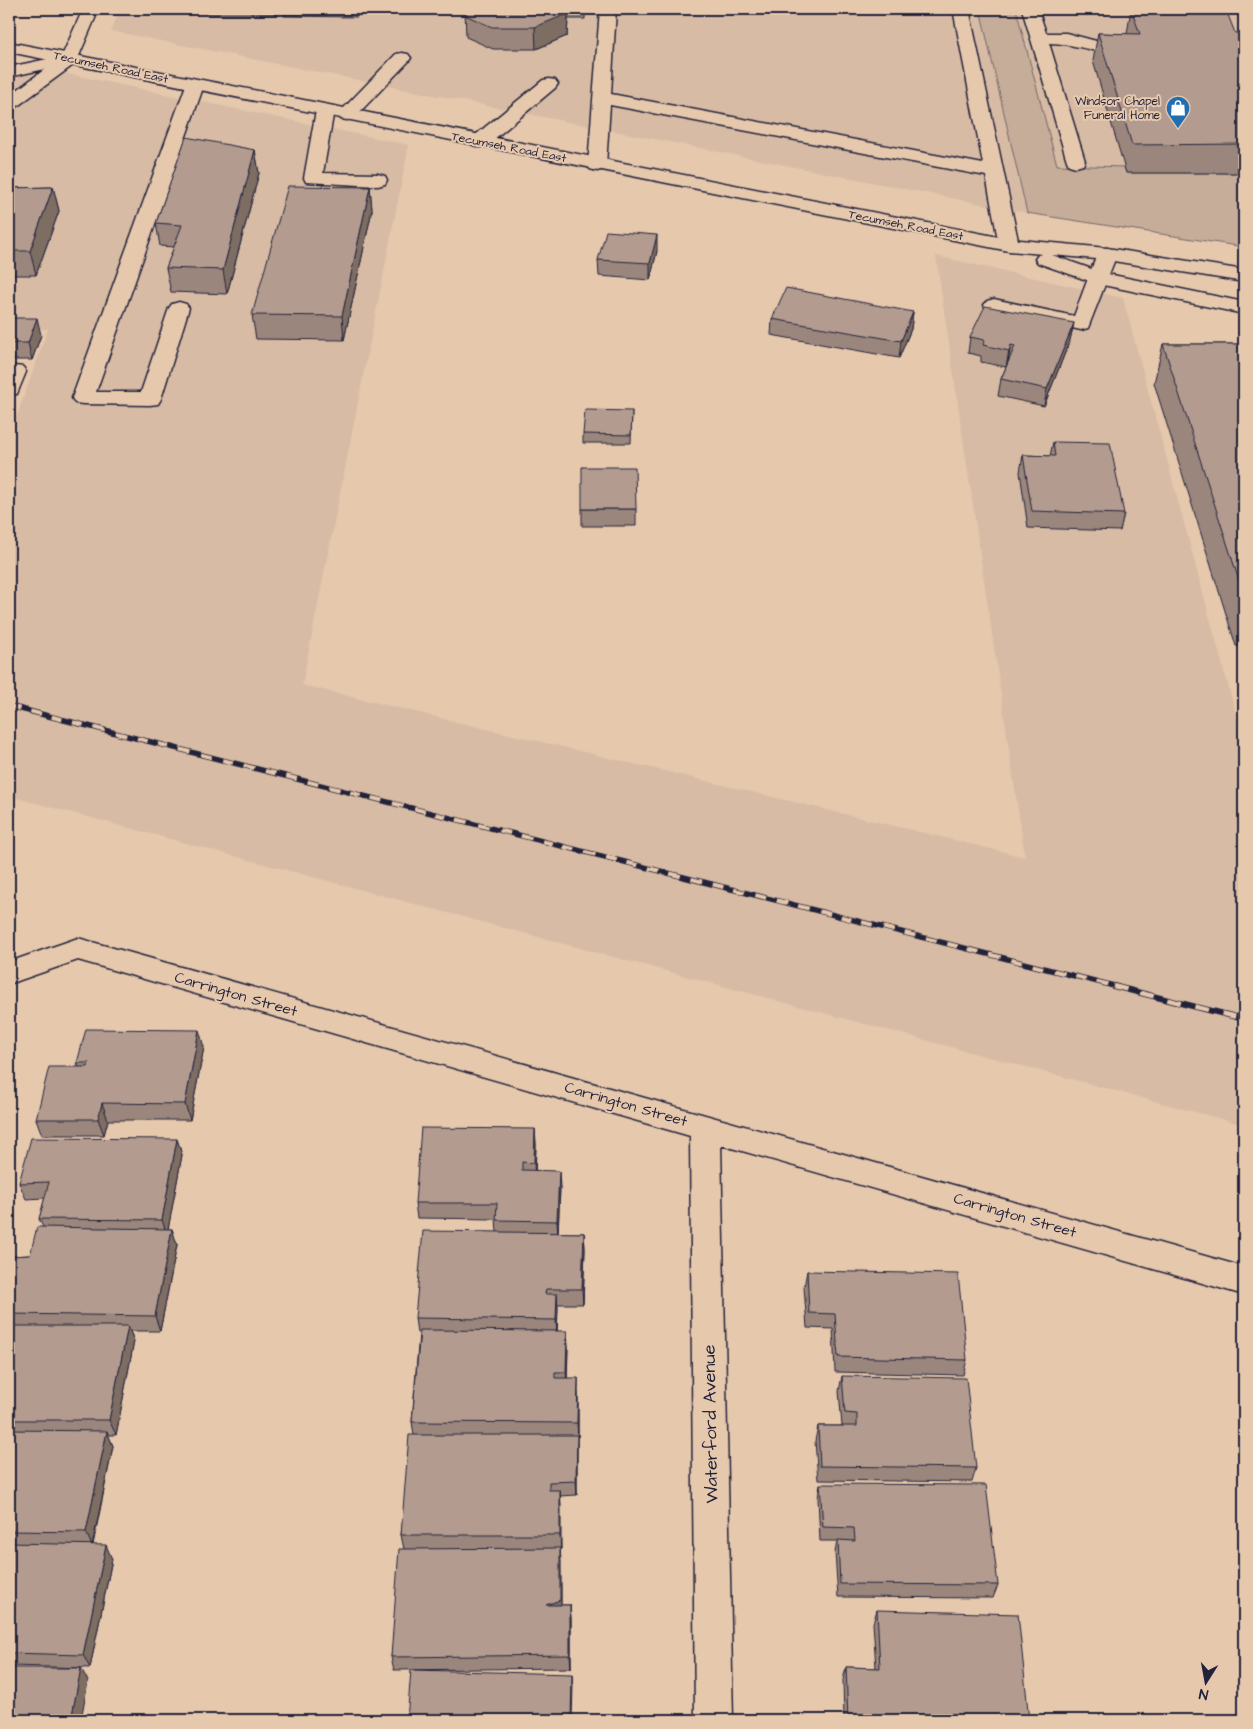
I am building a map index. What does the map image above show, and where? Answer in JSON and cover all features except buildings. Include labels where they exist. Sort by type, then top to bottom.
[{"type":"main road","points":[[9,104],[70,59],[91,9]]},
{"type":"main road","points":[[597,165],[608,9]]},
{"type":"main road","points":[[961,9],[1009,245]]},
{"type":"main road","points":[[1030,9],[1076,161]]},
{"type":"main road","points":[[1039,38],[1066,38],[1100,47],[1149,48]]},
{"type":"main road","name":"Tecumseh Road East","points":[[9,47],[597,165],[1009,245],[1107,254],[1244,276]]},
{"type":"main road","points":[[347,114],[402,58]]},
{"type":"main road","points":[[9,72],[70,59]]},
{"type":"main road","points":[[179,308],[150,400],[83,398],[195,84]]},
{"type":"main road","points":[[480,141],[549,84]]},
{"type":"main road","points":[[602,98],[994,172]]},
{"type":"main road","points":[[325,110],[313,178],[378,180]]},
{"type":"main road","name":"Tecumseh Road East","points":[[1009,245],[1098,278],[1244,308]]},
{"type":"main road","points":[[994,305],[1081,324],[1107,254]]},
{"type":"main road","name":"Carrington Street","points":[[9,973],[78,948],[1244,1281]]},
{"type":"main road","name":"Waterford Avenue","points":[[705,1127],[714,1720]]},
{"type":"shaded area","points":[[120,9],[1244,9],[1244,247],[1027,213],[111,31]]},
{"type":"shaded area","points":[[980,9],[1016,9],[1057,165],[1124,167],[1126,173],[1244,173],[1244,247],[1027,213]]},
{"type":"shaded area","points":[[30,66],[409,145],[302,685],[1025,857],[936,256],[1123,298],[1244,744],[1244,1125],[9,796],[9,438],[48,329],[9,329],[9,85]]},
{"type":"railway","points":[[9,706],[1118,987]]},
{"type":"railway","points":[[1113,986],[1244,1019]]},
{"type":"place","name":"Windsor Chapel Funeral Home","points":[[1178,129]]}]
